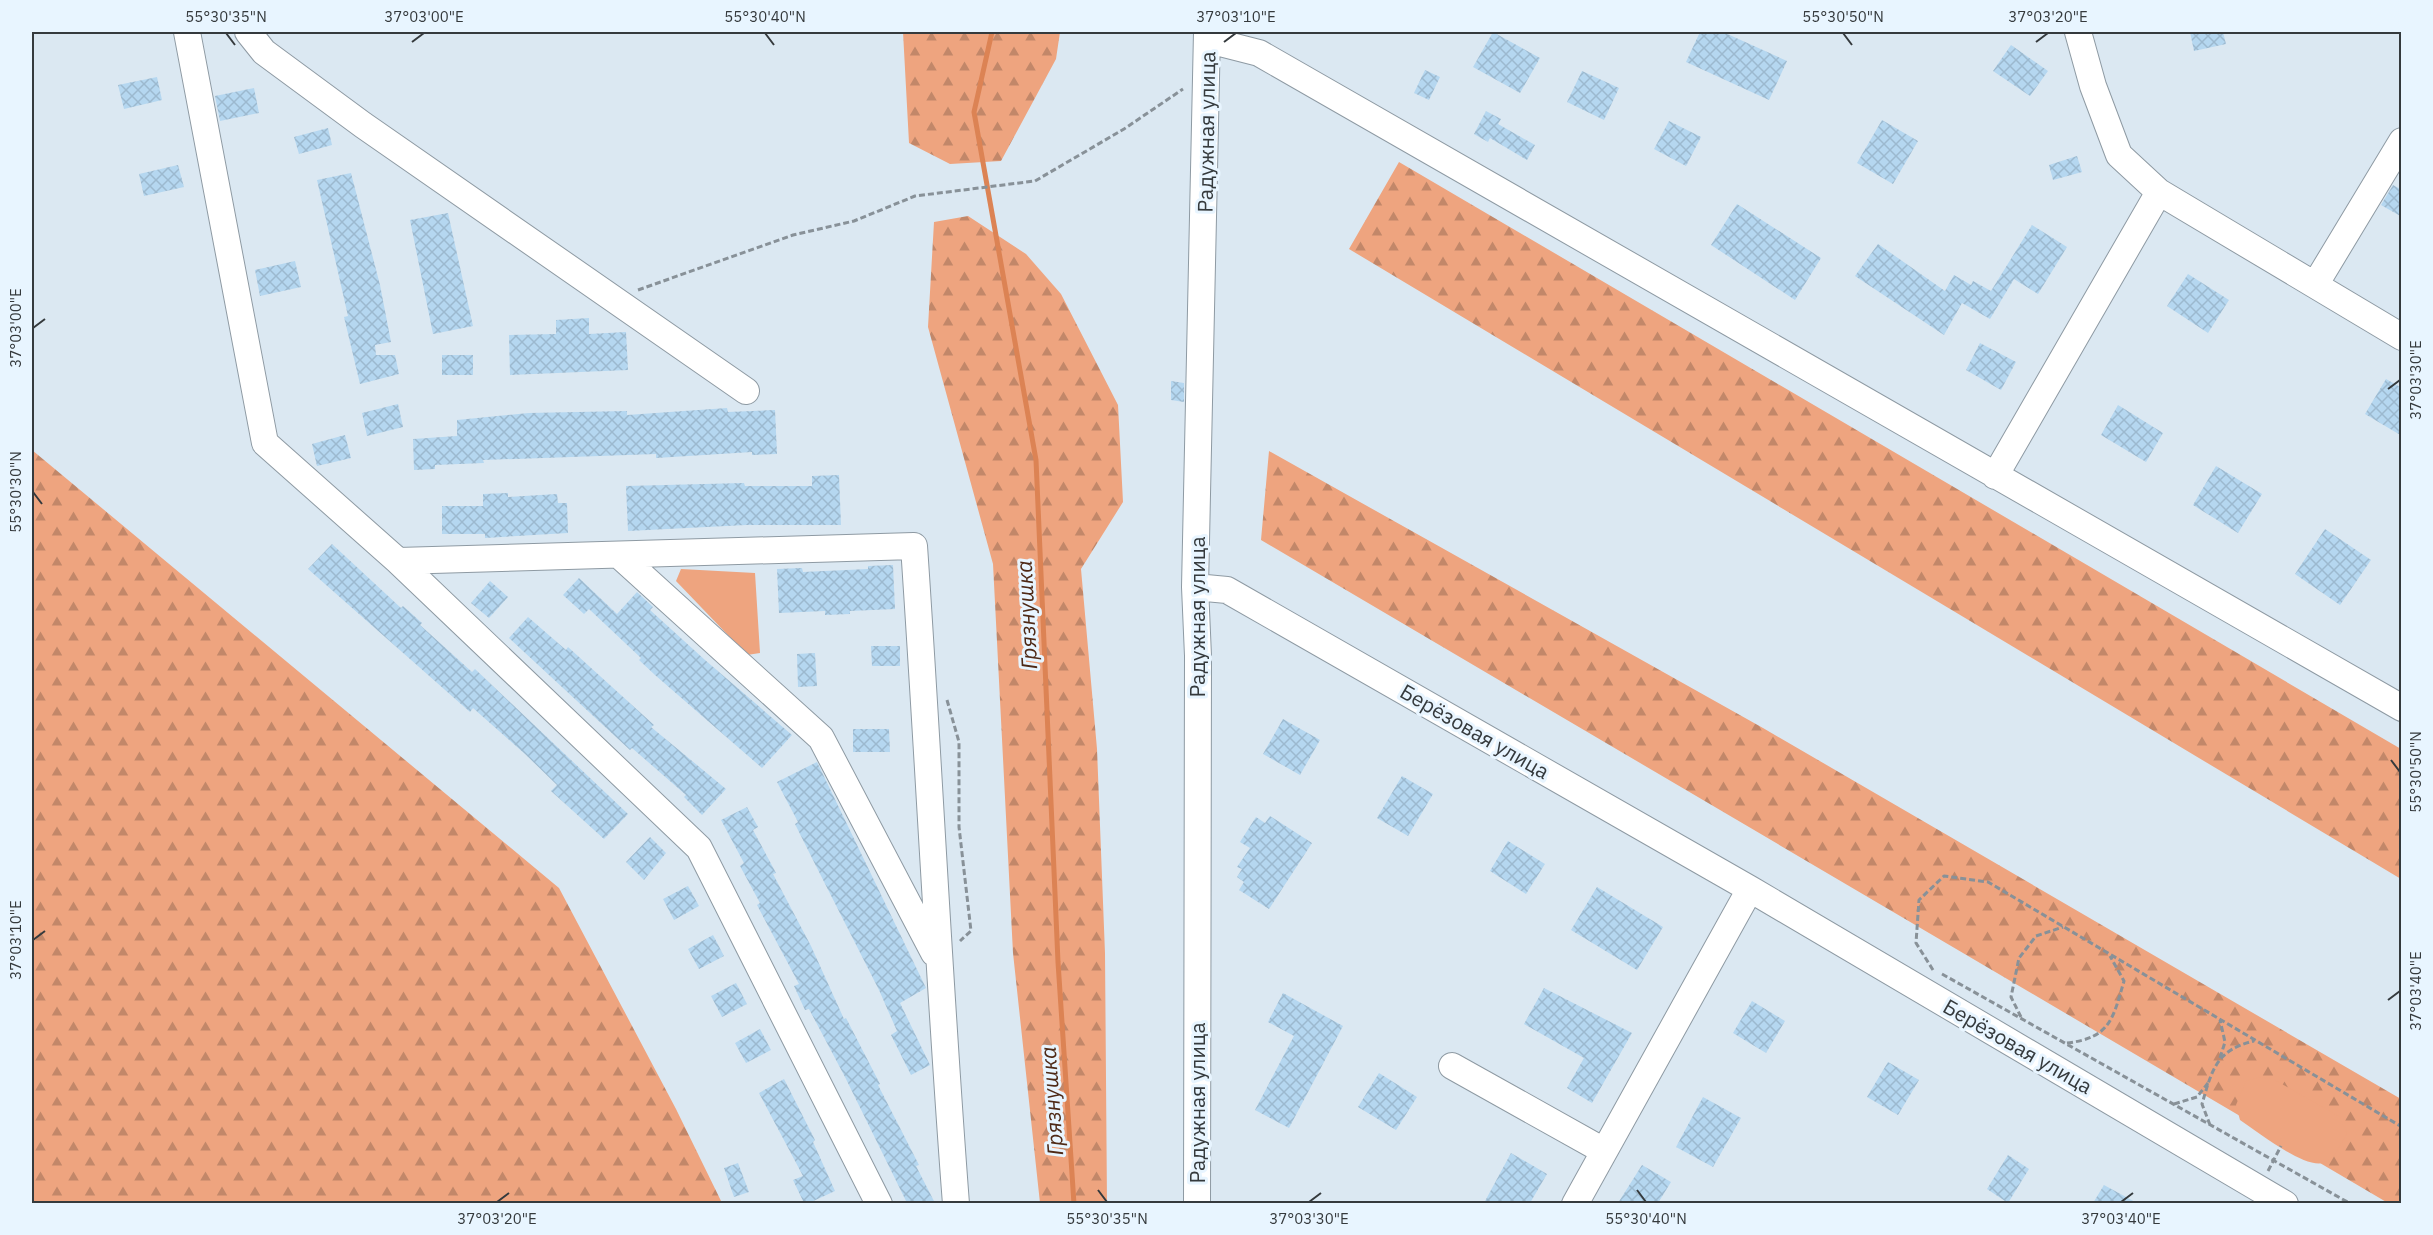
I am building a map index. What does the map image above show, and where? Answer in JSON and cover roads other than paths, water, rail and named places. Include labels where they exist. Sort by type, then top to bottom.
[{"type":"street","points":[[187,32],[265,443],[398,561],[699,848],[879,1203]]},
{"type":"street","points":[[248,32],[264,52],[611,299],[746,391]]},
{"type":"street","points":[[2078,32],[2092,86],[2119,155],[2159,192],[2402,337]]},
{"type":"street","points":[[1208,36],[1264,42],[1995,476],[2402,708]]},
{"type":"street","name":"Радужная улица","points":[[1197,1203],[1198,656],[1195,587],[1208,36]]},
{"type":"street","points":[[2315,285],[2402,141]]},
{"type":"street","points":[[1995,476],[2159,192]]},
{"type":"street","points":[[398,561],[914,546],[928,749],[937,956],[956,1203]]},
{"type":"street","points":[[619,555],[821,738],[937,956]]},
{"type":"street","name":"Берёзовая улица","points":[[1195,587],[1227,590],[1750,889],[2285,1203]]},
{"type":"street","points":[[1575,1203],[1750,889]]},
{"type":"street","points":[[1452,1066],[1604,1151]]},
{"type":"waterway","name":"Грязнушка","points":[[992,32],[974,112],[1036,460],[1058,962],[1074,1204]]}]
